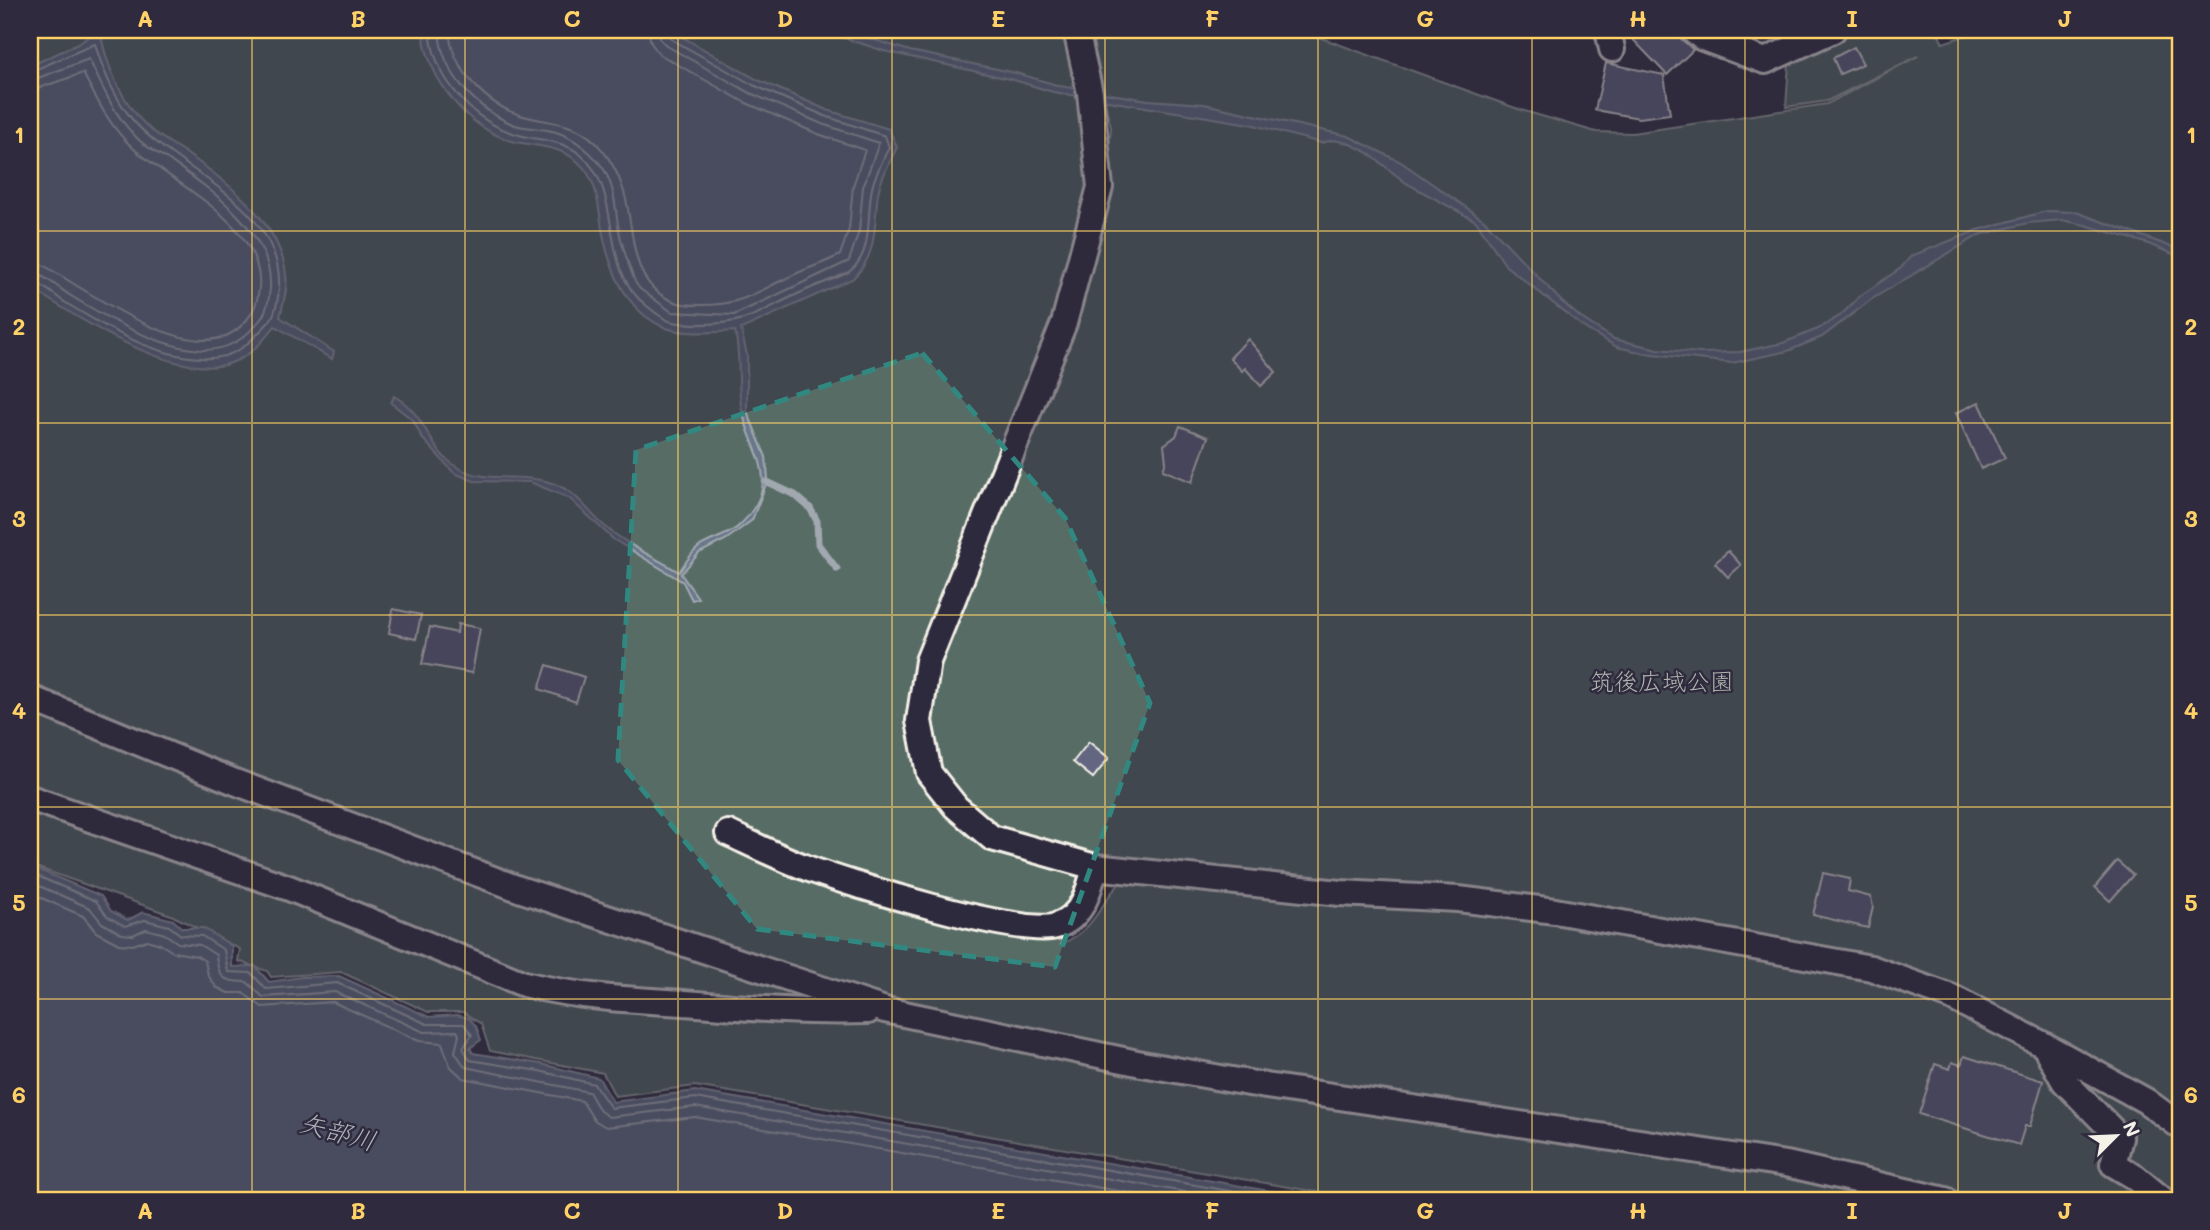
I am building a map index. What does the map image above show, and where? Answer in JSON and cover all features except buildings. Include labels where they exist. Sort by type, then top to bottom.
[{"type":"street","points":[[1076,30],[1090,93],[1100,187],[1064,323],[928,661],[919,721],[929,773],[956,807],[992,838],[1095,867],[1340,893],[1458,899],[1555,911],[1871,968],[1951,998],[2045,1045],[2146,1101],[2180,1126]]},
{"type":"street","points":[[1692,30],[1703,38],[1765,61],[1833,30]]},
{"type":"street","points":[[30,698],[235,782],[519,889],[885,1010],[1142,1064],[1266,1086],[1786,1164],[1945,1200]]},
{"type":"street","points":[[30,798],[289,888],[534,987],[618,999],[797,1012],[885,1010]]},
{"type":"street","points":[[728,833],[810,869],[1012,926],[1055,928],[1074,916],[1087,897],[1095,867]]},
{"type":"street","points":[[2045,1045],[2064,1081],[2120,1138],[2113,1164],[2135,1177],[2163,1200]]},
{"type":"highlighted area","points":[[922,353],[1065,518],[1150,703],[1055,967],[757,929],[618,760],[636,450]]},
{"type":"green space","name":"筑後広域公園","points":[[30,30],[1072,30],[1095,182],[1059,316],[948,599],[920,771],[943,812],[990,845],[1082,873],[1061,944],[1092,922],[1110,895],[1126,878],[1033,844],[1003,829],[977,811],[955,788],[939,761],[931,720],[939,663],[1105,202],[1111,127],[1094,62],[1091,30],[1299,30],[1521,110],[1596,132],[1632,133],[1827,104],[1918,56],[1827,101],[1786,107],[1789,63],[1856,30],[1936,30],[1943,43],[1982,30],[2180,30],[2180,1200],[1365,1200],[695,1086],[615,1096],[603,1073],[490,1051],[481,1024],[463,1012],[428,1012],[341,972],[271,977],[267,971],[238,961],[240,949],[171,915],[30,865]]},
{"type":"water","points":[[100,30],[106,57],[117,84],[140,119],[155,133],[221,179],[251,206],[264,222],[282,256],[286,275],[286,291],[280,317],[334,352],[332,359],[275,326],[261,343],[231,363],[208,367],[183,364],[155,355],[98,329],[30,287],[30,66],[80,43]]},
{"type":"water","points":[[423,30],[670,30],[756,79],[827,110],[889,129],[897,147],[879,187],[871,250],[860,271],[852,279],[741,329],[747,355],[747,411],[766,457],[768,479],[752,520],[727,539],[699,553],[681,574],[698,598],[692,600],[683,582],[613,539],[569,498],[530,482],[474,481],[454,473],[422,438],[413,420],[391,403],[394,396],[406,404],[415,413],[439,451],[457,467],[481,475],[545,481],[564,488],[619,537],[679,572],[699,547],[741,524],[754,508],[761,493],[761,465],[741,405],[735,331],[682,332],[652,321],[640,311],[621,287],[609,259],[596,192],[584,168],[570,156],[555,149],[498,136],[466,114],[441,84],[426,48]]},
{"type":"water","points":[[820,30],[842,30],[910,51],[1016,73],[1060,86],[1148,100],[1204,104],[1348,136],[1401,162],[1484,220],[1561,301],[1581,318],[1614,339],[1658,349],[1700,353],[1740,352],[1783,343],[1818,329],[1841,315],[1860,296],[1901,268],[1911,256],[1978,230],[2047,211],[2076,212],[2180,250],[2180,257],[2146,243],[2085,225],[2062,220],[2028,223],[1979,235],[1872,299],[1822,337],[1788,351],[1732,363],[1644,353],[1617,347],[1586,329],[1506,266],[1476,221],[1406,183],[1367,152],[1348,143],[1334,140],[1321,143],[1250,124],[1053,92],[1014,80],[884,51]]},
{"type":"water","name":"矢部川","points":[[30,866],[101,896],[111,911],[128,920],[143,912],[173,920],[182,928],[203,928],[232,946],[232,967],[255,966],[269,982],[302,977],[339,976],[429,1017],[457,1015],[469,1018],[476,1026],[481,1040],[470,1048],[473,1053],[541,1064],[599,1078],[613,1102],[695,1091],[1322,1200],[50,1200],[30,1191]]},
{"type":"waterway","points":[[767,482],[795,495],[810,508],[817,521],[818,544],[837,569]]}]
